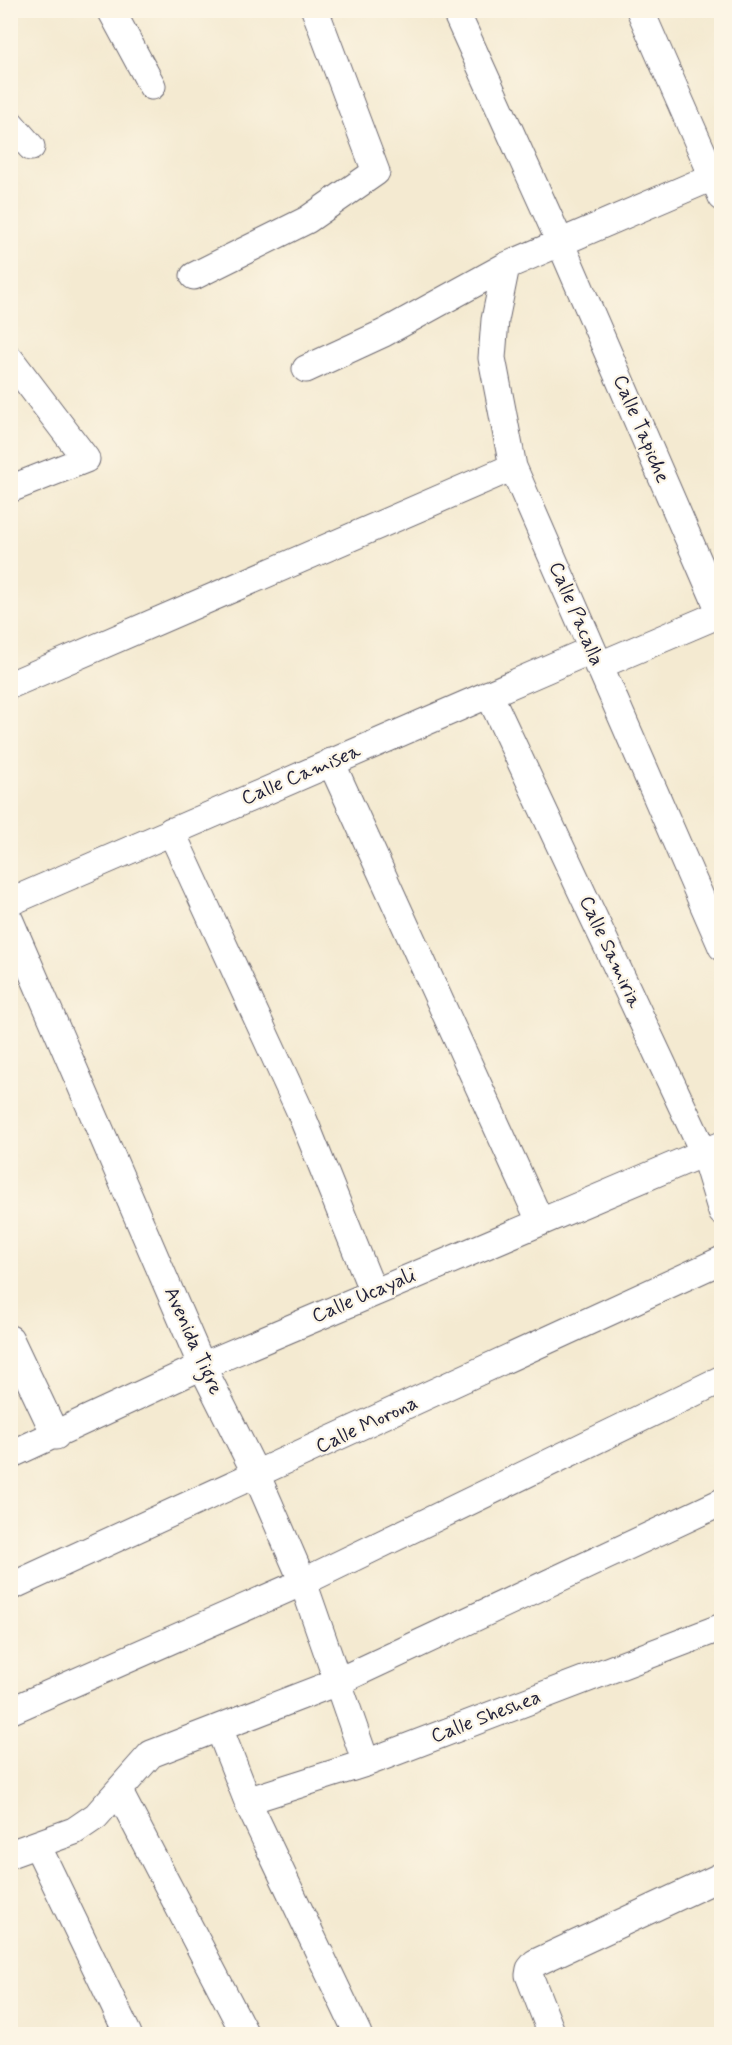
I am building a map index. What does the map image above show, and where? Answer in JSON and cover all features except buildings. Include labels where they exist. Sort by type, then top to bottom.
[{"type":"street","points":[[111,10],[152,86]]},
{"type":"street","points":[[194,276],[307,220],[376,172],[315,10]]},
{"type":"street","name":"Calle Tapiche","points":[[455,10],[560,242],[721,615]]},
{"type":"street","points":[[306,369],[384,333],[506,266],[560,242],[719,182],[640,10]]},
{"type":"street","points":[[10,123],[32,147]]},
{"type":"street","name":"Calle Pacalla","points":[[506,266],[495,320],[492,358],[513,467],[722,947]]},
{"type":"street","points":[[10,359],[86,459],[10,489]]},
{"type":"street","points":[[10,685],[513,467]]},
{"type":"street","name":"Calle Camisea","points":[[10,902],[489,694],[721,615]]},
{"type":"street","name":"Calle Samiria","points":[[489,694],[713,1149],[722,1212]]},
{"type":"street","points":[[332,762],[540,1221]]},
{"type":"street","points":[[171,831],[300,1111],[373,1292]]},
{"type":"street","name":"Avenida Tigre","points":[[10,921],[202,1366],[257,1476],[303,1582],[366,1763]]},
{"type":"street","name":"Calle Ucayali","points":[[10,1455],[56,1436],[202,1366],[713,1149]]},
{"type":"street","name":"Calle Morona","points":[[10,1587],[257,1476],[722,1260]]},
{"type":"street","points":[[10,1340],[56,1436]]},
{"type":"street","points":[[10,1711],[303,1582],[722,1380]]},
{"type":"street","points":[[10,1854],[74,1831],[96,1816],[151,1754],[337,1682],[722,1502]]},
{"type":"street","name":"Calle Sheshea","points":[[250,1802],[253,1799],[366,1763],[722,1627]]},
{"type":"street","points":[[219,1728],[250,1802],[358,2034]]},
{"type":"street","points":[[119,1792],[245,2034]]},
{"type":"street","points":[[38,1845],[128,2034]]},
{"type":"street","points":[[552,2034],[529,1975],[530,1969],[535,1964],[722,1876]]}]
